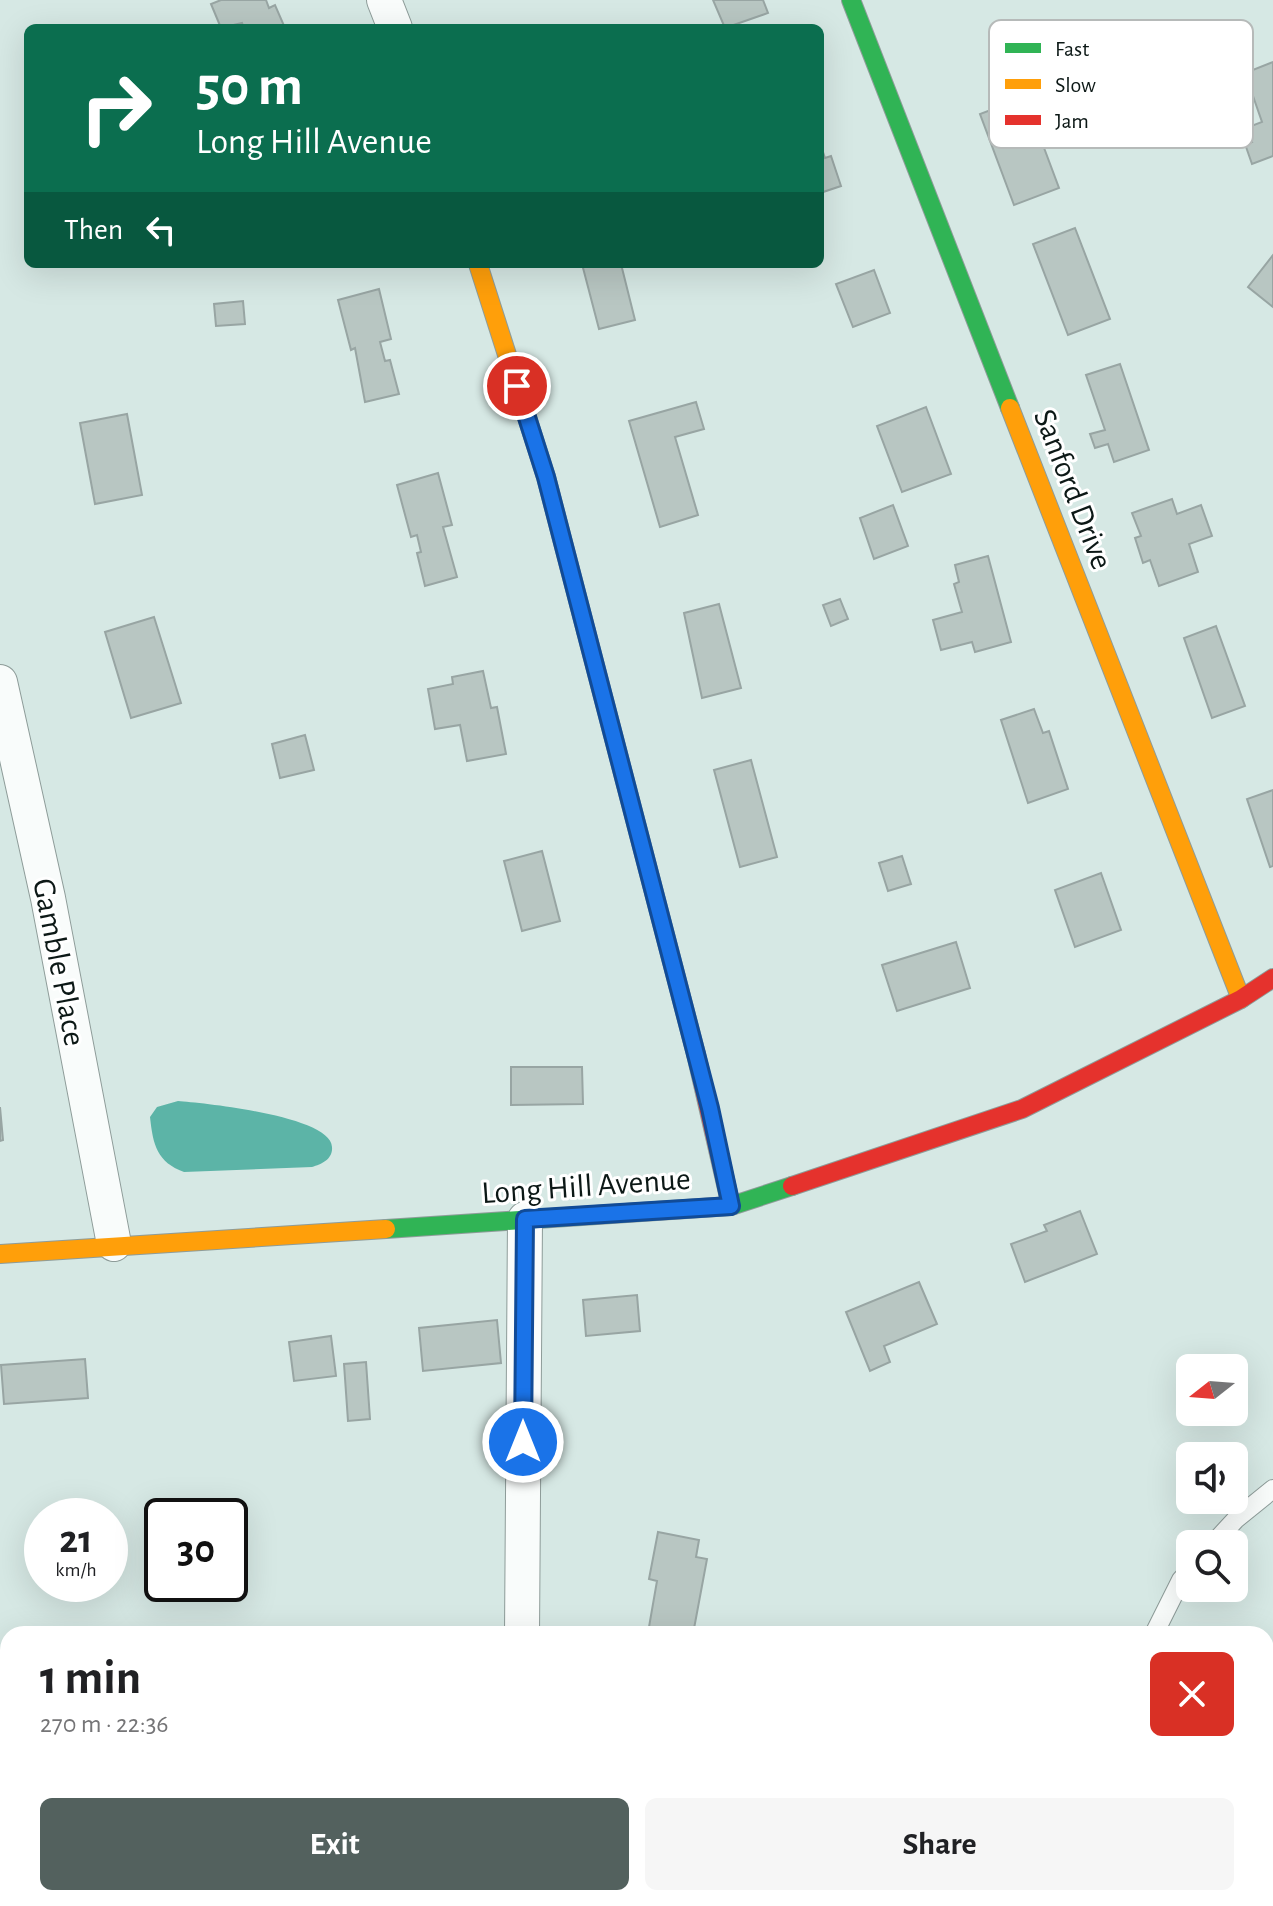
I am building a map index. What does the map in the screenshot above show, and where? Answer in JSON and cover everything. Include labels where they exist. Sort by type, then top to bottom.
[{"type":"street","points":[[384,0],[393,24]]},
{"type":"street","name":"Sanford Drive","points":[[851,0],[1241,999]]},
{"type":"street","points":[[479,268],[546,477],[710,1108],[731,1206]]},
{"type":"street","name":"Gamble Place","points":[[0,682],[48,898],[114,1244]]},
{"type":"street","name":"Long Hill Avenue","points":[[0,1254],[114,1244],[731,1206],[1022,1109],[1241,999],[1273,978]]},
{"type":"street","points":[[522,1626],[525,1219]]},
{"type":"lane","points":[[1226,1530],[1273,1489]]},
{"type":"lane","points":[[1158,1626],[1176,1590]]},
{"type":"shaded area","points":[[178,1101],[238,1108],[290,1119],[326,1136],[332,1147],[331,1155],[323,1163],[312,1167],[184,1172],[162,1158],[153,1136],[150,1117],[157,1107]]},
{"type":"building","points":[[221,0],[266,0],[269,8],[275,5],[283,24],[219,24],[211,4]]},
{"type":"building","points":[[713,0],[763,0],[768,13],[736,24],[723,24]]},
{"type":"building","points":[[1273,62],[1273,156],[1252,164],[1246,148],[1253,148],[1253,125],[1262,122],[1253,96],[1253,70]]},
{"type":"building","points":[[989,111],[989,138],[980,114]]},
{"type":"building","points":[[993,148],[1044,148],[1059,188],[1014,205]]},
{"type":"building","points":[[824,155],[825,158],[831,156],[841,186],[824,192]]},
{"type":"building","points":[[1075,228],[1110,319],[1068,335],[1033,244]]},
{"type":"building","points":[[1273,255],[1273,307],[1248,287]]},
{"type":"building","points":[[583,268],[622,268],[635,320],[599,329]]},
{"type":"building","points":[[874,270],[890,313],[853,327],[836,284]]},
{"type":"building","points":[[379,289],[391,339],[380,342],[385,361],[390,360],[399,394],[365,402],[355,348],[351,350],[338,300]]},
{"type":"building","points":[[243,301],[245,324],[216,326],[214,304]]},
{"type":"building","points":[[1120,364],[1149,450],[1114,462],[1108,444],[1095,448],[1090,434],[1105,430],[1086,375]]},
{"type":"building","points":[[696,402],[704,429],[675,437],[698,515],[660,527],[629,421]]},
{"type":"building","points":[[926,407],[951,474],[902,492],[877,426]]},
{"type":"building","points":[[127,414],[142,495],[95,504],[80,423]]},
{"type":"building","points":[[438,473],[452,525],[443,527],[457,577],[425,586],[417,553],[421,552],[417,535],[411,537],[397,485]]},
{"type":"building","points":[[1172,499],[1177,514],[1201,505],[1212,536],[1189,544],[1198,572],[1159,586],[1150,560],[1143,563],[1135,538],[1141,536],[1132,513]]},
{"type":"building","points":[[893,505],[908,546],[874,559],[860,518]]},
{"type":"building","points":[[988,556],[1011,642],[975,652],[972,642],[941,650],[933,620],[962,612],[954,584],[959,582],[955,565]]},
{"type":"building","points":[[840,599],[848,619],[831,626],[823,605]]},
{"type":"building","points":[[719,604],[741,688],[702,698],[684,613]]},
{"type":"building","points":[[154,617],[181,703],[131,718],[105,632]]},
{"type":"building","points":[[1216,626],[1245,706],[1212,718],[1184,638]]},
{"type":"building","points":[[483,671],[491,708],[497,707],[506,754],[467,761],[460,725],[435,729],[428,689],[453,684],[452,677]]},
{"type":"building","points":[[1034,709],[1043,733],[1049,731],[1068,789],[1028,803],[1001,720]]},
{"type":"building","points":[[305,735],[314,770],[280,778],[272,744]]},
{"type":"building","points":[[751,760],[777,857],[740,867],[714,770]]},
{"type":"building","points":[[1273,790],[1273,866],[1270,867],[1247,799]]},
{"type":"building","points":[[542,851],[560,921],[522,931],[504,861]]},
{"type":"building","points":[[902,856],[911,884],[888,891],[879,863]]},
{"type":"building","points":[[1101,873],[1121,930],[1075,947],[1055,890]]},
{"type":"building","points":[[956,942],[970,988],[897,1011],[882,965]]},
{"type":"building","points":[[511,1067],[582,1067],[583,1104],[511,1105]]},
{"type":"building","points":[[0,1107],[3,1140],[0,1141]]},
{"type":"building","points":[[1080,1211],[1097,1254],[1025,1282],[1011,1244],[1047,1231],[1044,1225]]},
{"type":"building","points":[[919,1282],[937,1324],[884,1346],[890,1362],[870,1371],[846,1312]]},
{"type":"building","points":[[637,1295],[640,1331],[586,1336],[583,1300]]},
{"type":"building","points":[[497,1320],[501,1363],[423,1371],[419,1328]]},
{"type":"building","points":[[331,1336],[336,1376],[294,1381],[289,1342]]},
{"type":"building","points":[[85,1359],[88,1398],[4,1404],[1,1365]]},
{"type":"building","points":[[366,1362],[370,1419],[348,1421],[344,1364]]},
{"type":"building","points":[[658,1532],[699,1540],[696,1557],[707,1559],[694,1626],[649,1626],[657,1581],[649,1579]]},
{"type":"traffic: fast","points":[[851,0],[1010,408]]},
{"type":"traffic: fast","points":[[586,631],[696,1054]]},
{"type":"traffic: fast","points":[[386,1229],[731,1206],[792,1186]]},
{"type":"traffic: slow","points":[[479,268],[546,477],[586,631]]},
{"type":"traffic: slow","points":[[1010,408],[1241,999]]},
{"type":"traffic: slow","points":[[0,1254],[386,1229]]},
{"type":"traffic: jam","points":[[792,1186],[1022,1109],[1241,999],[1273,978]]},
{"type":"traffic: jam","points":[[696,1054],[731,1206]]},
{"type":"route","points":[[517,386],[546,477],[710,1108],[731,1206],[525,1219],[523,1442]]}]
